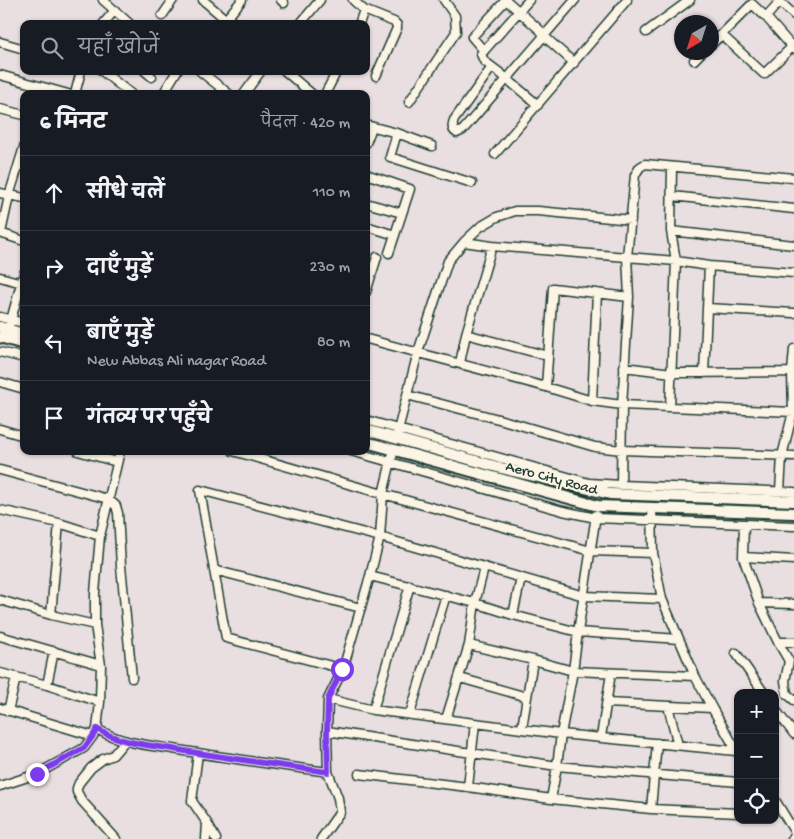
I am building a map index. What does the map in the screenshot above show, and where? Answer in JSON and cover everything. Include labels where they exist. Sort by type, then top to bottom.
[{"type":"street","points":[[162,16],[173,0]]},
{"type":"street","points":[[203,0],[224,20]]},
{"type":"street","points":[[227,20],[242,0]]},
{"type":"street","points":[[303,20],[320,0]]},
{"type":"street","points":[[354,0],[364,10],[397,25],[376,76]]},
{"type":"street","points":[[409,102],[456,32],[455,16],[444,0]]},
{"type":"street","points":[[484,51],[472,37],[506,0],[574,63]]},
{"type":"street","points":[[529,0],[481,54],[482,59],[538,105]]},
{"type":"street","points":[[492,67],[452,123],[455,132],[459,133],[463,130],[575,0]]},
{"type":"street","points":[[495,154],[627,0]]},
{"type":"street","points":[[646,32],[690,0]]},
{"type":"street","points":[[766,17],[779,0],[794,15]]},
{"type":"street","points":[[106,1],[126,20]]},
{"type":"street","points":[[719,38],[752,4],[793,47],[764,74],[722,35]]},
{"type":"street","points":[[106,20],[115,10]]},
{"type":"street","points":[[360,20],[364,10]]},
{"type":"street","points":[[0,42],[20,48]]},
{"type":"street","points":[[0,74],[54,90]]},
{"type":"street","points":[[76,90],[80,75]]},
{"type":"street","points":[[107,75],[126,90]]},
{"type":"street","points":[[165,90],[175,75]]},
{"type":"street","points":[[205,75],[224,90]]},
{"type":"street","points":[[247,90],[258,75]]},
{"type":"street","points":[[290,75],[308,90]]},
{"type":"street","points":[[327,90],[335,75]]},
{"type":"street","points":[[0,109],[20,115]]},
{"type":"street","points":[[370,126],[397,133],[432,146]]},
{"type":"street","points":[[397,133],[390,157],[472,183]]},
{"type":"street","points":[[20,160],[0,233],[20,240]]},
{"type":"street","points":[[621,485],[622,405],[629,297],[627,257],[635,175],[640,167],[645,164],[794,178]]},
{"type":"street","points":[[670,408],[676,261],[671,231],[672,167]]},
{"type":"street","points":[[370,175],[410,189],[389,253]]},
{"type":"street","points":[[0,193],[20,197]]},
{"type":"street","points":[[672,196],[794,208]]},
{"type":"street","points":[[370,204],[402,213]]},
{"type":"street","points":[[398,434],[418,352],[448,261],[480,227],[497,217],[515,211],[538,211],[631,220]]},
{"type":"street","points":[[370,227],[395,235]]},
{"type":"street","points":[[671,231],[794,245]]},
{"type":"street","points":[[464,242],[794,273]]},
{"type":"street","points":[[460,363],[466,334],[492,246]]},
{"type":"street","points":[[370,279],[377,257]]},
{"type":"street","points":[[704,373],[708,266]]},
{"type":"street","points":[[0,277],[20,282]]},
{"type":"street","points":[[5,329],[20,288]]},
{"type":"street","points":[[546,387],[553,288],[629,297]]},
{"type":"street","points":[[592,401],[596,294]]},
{"type":"street","points":[[707,308],[794,313]]},
{"type":"street","points":[[0,317],[5,329],[20,341]]},
{"type":"street","points":[[5,329],[20,324]]},
{"type":"street","points":[[5,329],[20,333]]},
{"type":"street","points":[[466,334],[548,356]]},
{"type":"street","points":[[370,340],[592,401],[670,408],[793,412]]},
{"type":"street","points":[[777,513],[780,496],[782,456],[793,412],[794,349]]},
{"type":"street","points":[[0,352],[20,357]]},
{"type":"street","points":[[624,367],[672,373],[793,372]]},
{"type":"street","points":[[0,382],[20,388]]},
{"type":"street","points":[[407,395],[595,447],[622,450],[794,456]]},
{"type":"street","points":[[370,422],[398,434],[589,482],[780,496],[794,492]]},
{"type":"street","points":[[0,429],[20,435]]},
{"type":"street","name":"Aero City Road","points":[[370,430],[398,434],[501,468],[610,494],[780,496],[794,501]]},
{"type":"street","name":"Aero City Road","points":[[370,443],[598,506],[794,513]]},
{"type":"street","points":[[321,839],[340,812],[338,798],[328,772],[328,699],[342,669],[370,576],[380,537],[383,494],[394,449]]},
{"type":"street","points":[[92,455],[117,462]]},
{"type":"street","points":[[0,786],[37,774],[84,748],[95,732],[100,702],[101,665],[95,626],[95,593],[100,536],[119,455]]},
{"type":"street","points":[[247,455],[591,551],[653,553]]},
{"type":"street","points":[[366,455],[563,511],[596,518],[794,526]]},
{"type":"street","points":[[0,470],[108,499],[116,506],[132,678]]},
{"type":"street","points":[[342,669],[226,638],[200,490],[380,537],[584,596],[662,599]]},
{"type":"street","points":[[551,798],[573,671],[598,506]]},
{"type":"street","points":[[652,507],[653,553],[662,599],[696,676],[734,747]]},
{"type":"street","points":[[0,510],[59,523],[100,536]]},
{"type":"street","points":[[51,615],[59,523]]},
{"type":"street","points":[[744,525],[743,557],[759,603],[789,661],[785,680],[787,694],[794,700]]},
{"type":"street","points":[[743,557],[794,560]]},
{"type":"street","points":[[446,719],[469,645],[475,603],[484,568]]},
{"type":"street","points":[[214,570],[361,608]]},
{"type":"street","points":[[370,576],[410,585],[578,632],[679,639]]},
{"type":"street","points":[[513,615],[521,578]]},
{"type":"street","points":[[373,710],[410,585]]},
{"type":"street","points":[[410,714],[446,595]]},
{"type":"street","points":[[0,600],[95,626]]},
{"type":"street","points":[[759,603],[794,604]]},
{"type":"street","points":[[0,636],[101,665]]},
{"type":"street","points":[[778,642],[794,642]]},
{"type":"street","points":[[469,645],[573,671],[696,676]]},
{"type":"street","points":[[47,685],[54,651]]},
{"type":"street","points":[[736,653],[761,689]]},
{"type":"street","points":[[522,728],[533,660]]},
{"type":"street","points":[[0,672],[100,702]]},
{"type":"street","points":[[601,737],[611,673]]},
{"type":"street","points":[[16,678],[4,709],[122,740],[198,754],[328,772]]},
{"type":"street","points":[[460,678],[527,697]]},
{"type":"street","points":[[785,680],[794,680]]},
{"type":"street","points":[[328,699],[373,710],[561,734],[734,752]]},
{"type":"street","points":[[607,703],[712,708]]},
{"type":"street","points":[[668,706],[678,745]]},
{"type":"street","points":[[779,713],[794,734]]},
{"type":"street","points":[[468,786],[475,723]]},
{"type":"street","points":[[327,731],[557,766],[734,782]]},
{"type":"street","points":[[116,839],[82,801],[77,788],[91,768],[103,759],[113,755],[122,740]]},
{"type":"street","points":[[651,809],[657,743]]},
{"type":"street","points":[[198,754],[192,801],[216,839]]},
{"type":"street","points":[[359,774],[651,809],[734,813]]},
{"type":"street","points":[[779,807],[794,831]]},
{"type":"street","points":[[206,839],[207,823]]},
{"type":"route","points":[[37,774],[84,748],[97,729],[107,735],[125,741],[198,754],[328,772],[328,699],[342,669]]}]
